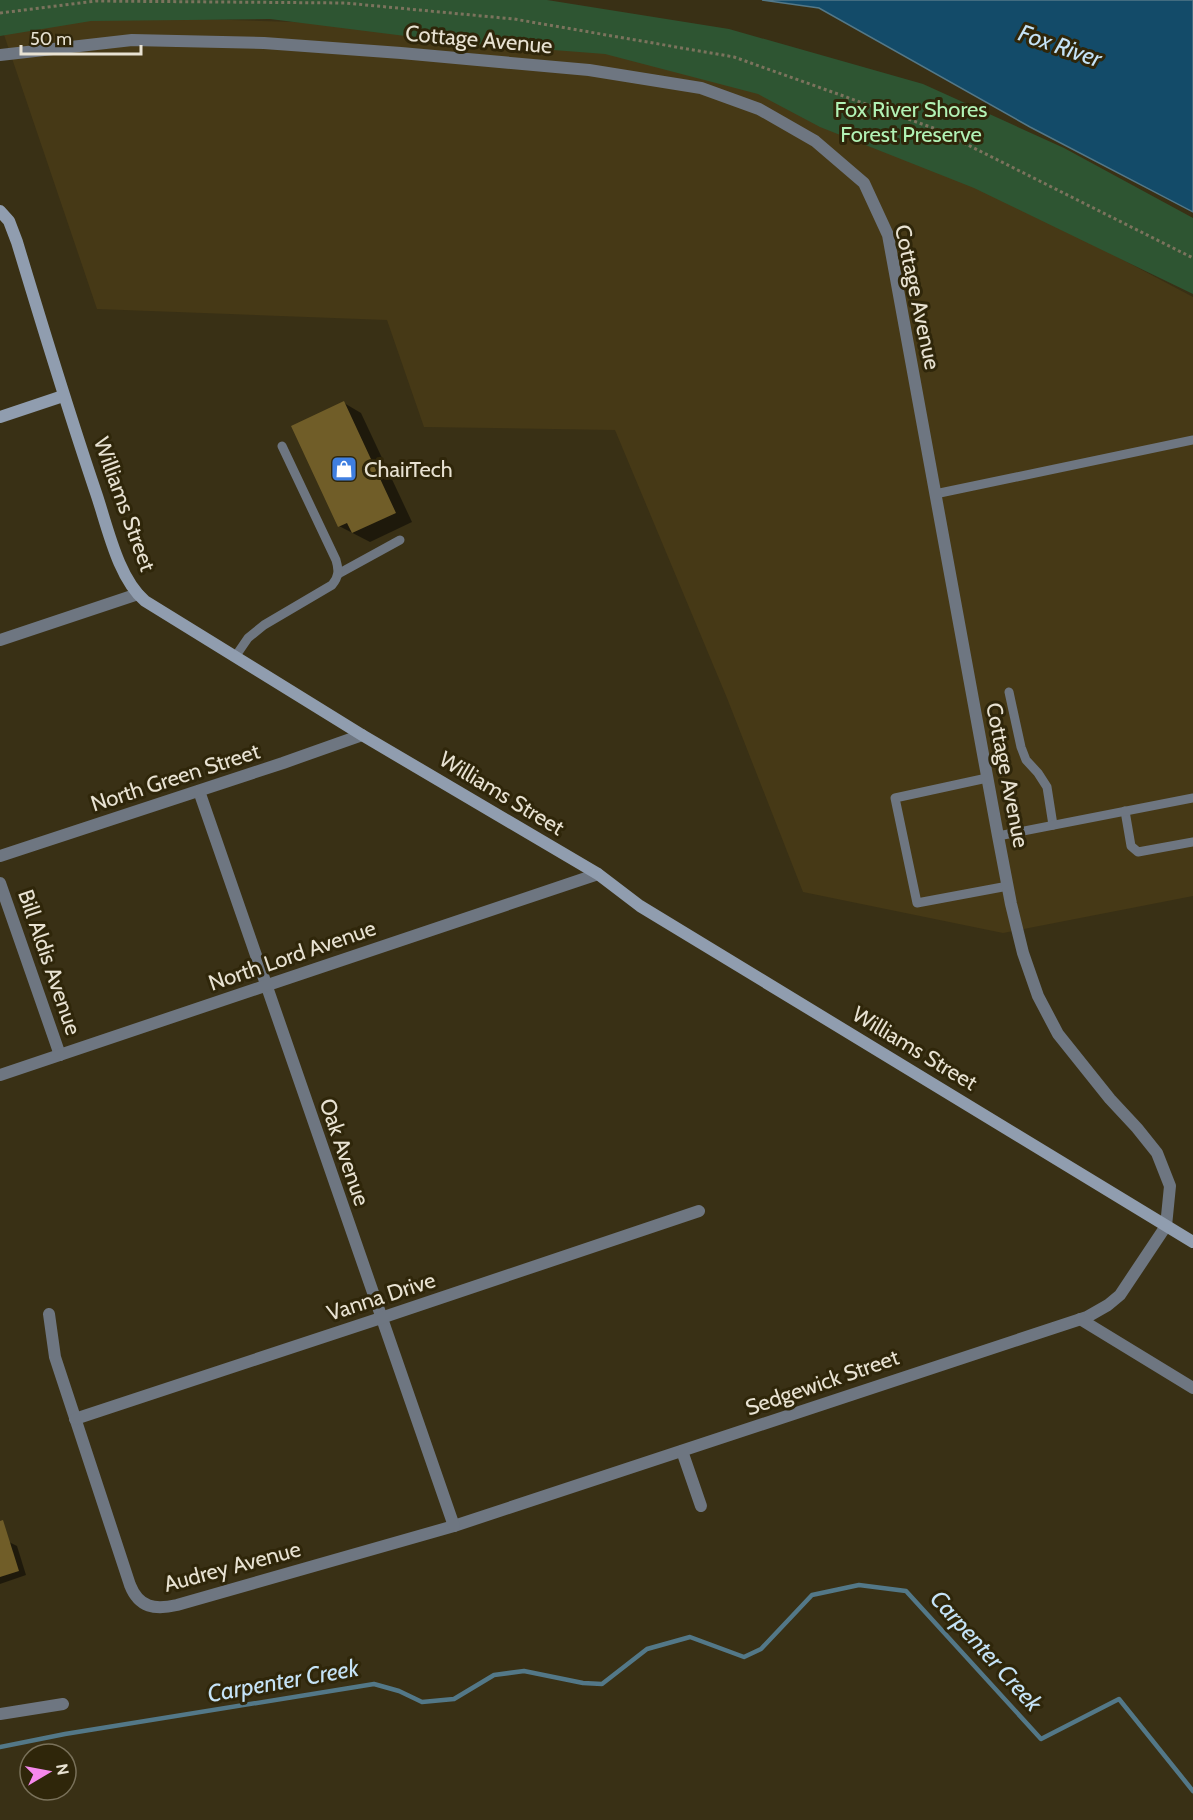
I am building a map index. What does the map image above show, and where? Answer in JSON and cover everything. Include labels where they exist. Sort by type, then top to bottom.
[{"type":"street","name":"Cottage Avenue","points":[[0,55],[132,40],[264,43],[401,52],[589,70],[700,88],[759,109],[814,141],[864,183],[888,235],[987,778],[1023,953],[1038,996],[1058,1034],[1157,1154],[1170,1186],[1166,1226]]},
{"type":"street","name":"Williams Street","points":[[0,211],[9,221],[17,242],[63,396],[118,557],[138,594],[153,607],[362,735],[598,874],[640,906],[1193,1242]]},
{"type":"street","points":[[0,417],[63,396]]},
{"type":"street","points":[[0,640],[138,594]]},
{"type":"street","name":"North Green Street","points":[[0,856],[362,735]]},
{"type":"street","name":"Oak Avenue","points":[[199,791],[454,1526]]},
{"type":"street","name":"North Lord Avenue","points":[[0,1075],[598,874]]},
{"type":"street","name":"Bill Aldis Avenue","points":[[0,883],[60,1055]]},
{"type":"street","name":"Vanna Drive","points":[[75,1419],[699,1211]]},
{"type":"street","name":"Sedgewick Street","points":[[454,1526],[1080,1319],[1101,1309],[1120,1295],[1166,1226]]},
{"type":"street","name":"Audrey Avenue","points":[[49,1314],[55,1357],[132,1591],[138,1599],[151,1607],[162,1608],[177,1605],[454,1526]]},
{"type":"street","points":[[1080,1319],[1193,1388]]},
{"type":"street","points":[[682,1451],[701,1506]]},
{"type":"street","points":[[0,1714],[63,1704]]},
{"type":"lane","points":[[935,494],[1193,440]]},
{"type":"lane","points":[[235,657],[248,638],[264,625],[337,580],[336,560],[282,446]]},
{"type":"lane","points":[[338,574],[400,540]]},
{"type":"lane","points":[[1009,692],[1026,760],[1047,787],[1053,825]]},
{"type":"lane","points":[[987,778],[896,798],[917,903],[1008,886]]},
{"type":"lane","points":[[998,836],[1193,798]]},
{"type":"lane","points":[[1125,811],[1131,846],[1138,852],[1193,842]]},
{"type":"shaded area","points":[[0,13],[521,29],[716,62],[955,171],[1193,297],[1193,896],[1003,933],[803,892],[727,698],[615,430],[424,427],[387,320],[97,309],[0,23]]},
{"type":"green space","name":"Fox River Shores Forest Preserve","points":[[0,0],[547,0],[729,29],[923,84],[1064,148],[1193,218],[1193,294],[974,188],[820,127],[758,94],[605,54],[461,43],[270,19],[91,21],[0,36]]},
{"type":"water","name":"Fox River","points":[[762,0],[1193,0],[1193,212],[1030,127],[819,8]]},
{"type":"building","name":"ChairTech","points":[[344,401],[396,513],[352,533],[347,523],[338,527],[291,426]]},
{"type":"building","points":[[3,1520],[19,1571],[0,1577],[0,1521]]},
{"type":"waterway","name":"Carpenter Creek","points":[[0,1747],[65,1734],[374,1684],[399,1691],[422,1702],[454,1699],[494,1675],[524,1671],[583,1683],[602,1684],[647,1649],[690,1637],[744,1657],[761,1649],[812,1595],[859,1585],[906,1591],[1041,1739],[1119,1699],[1193,1791]]},
{"type":"place","name":"ChairTech","points":[[344,469]]}]
